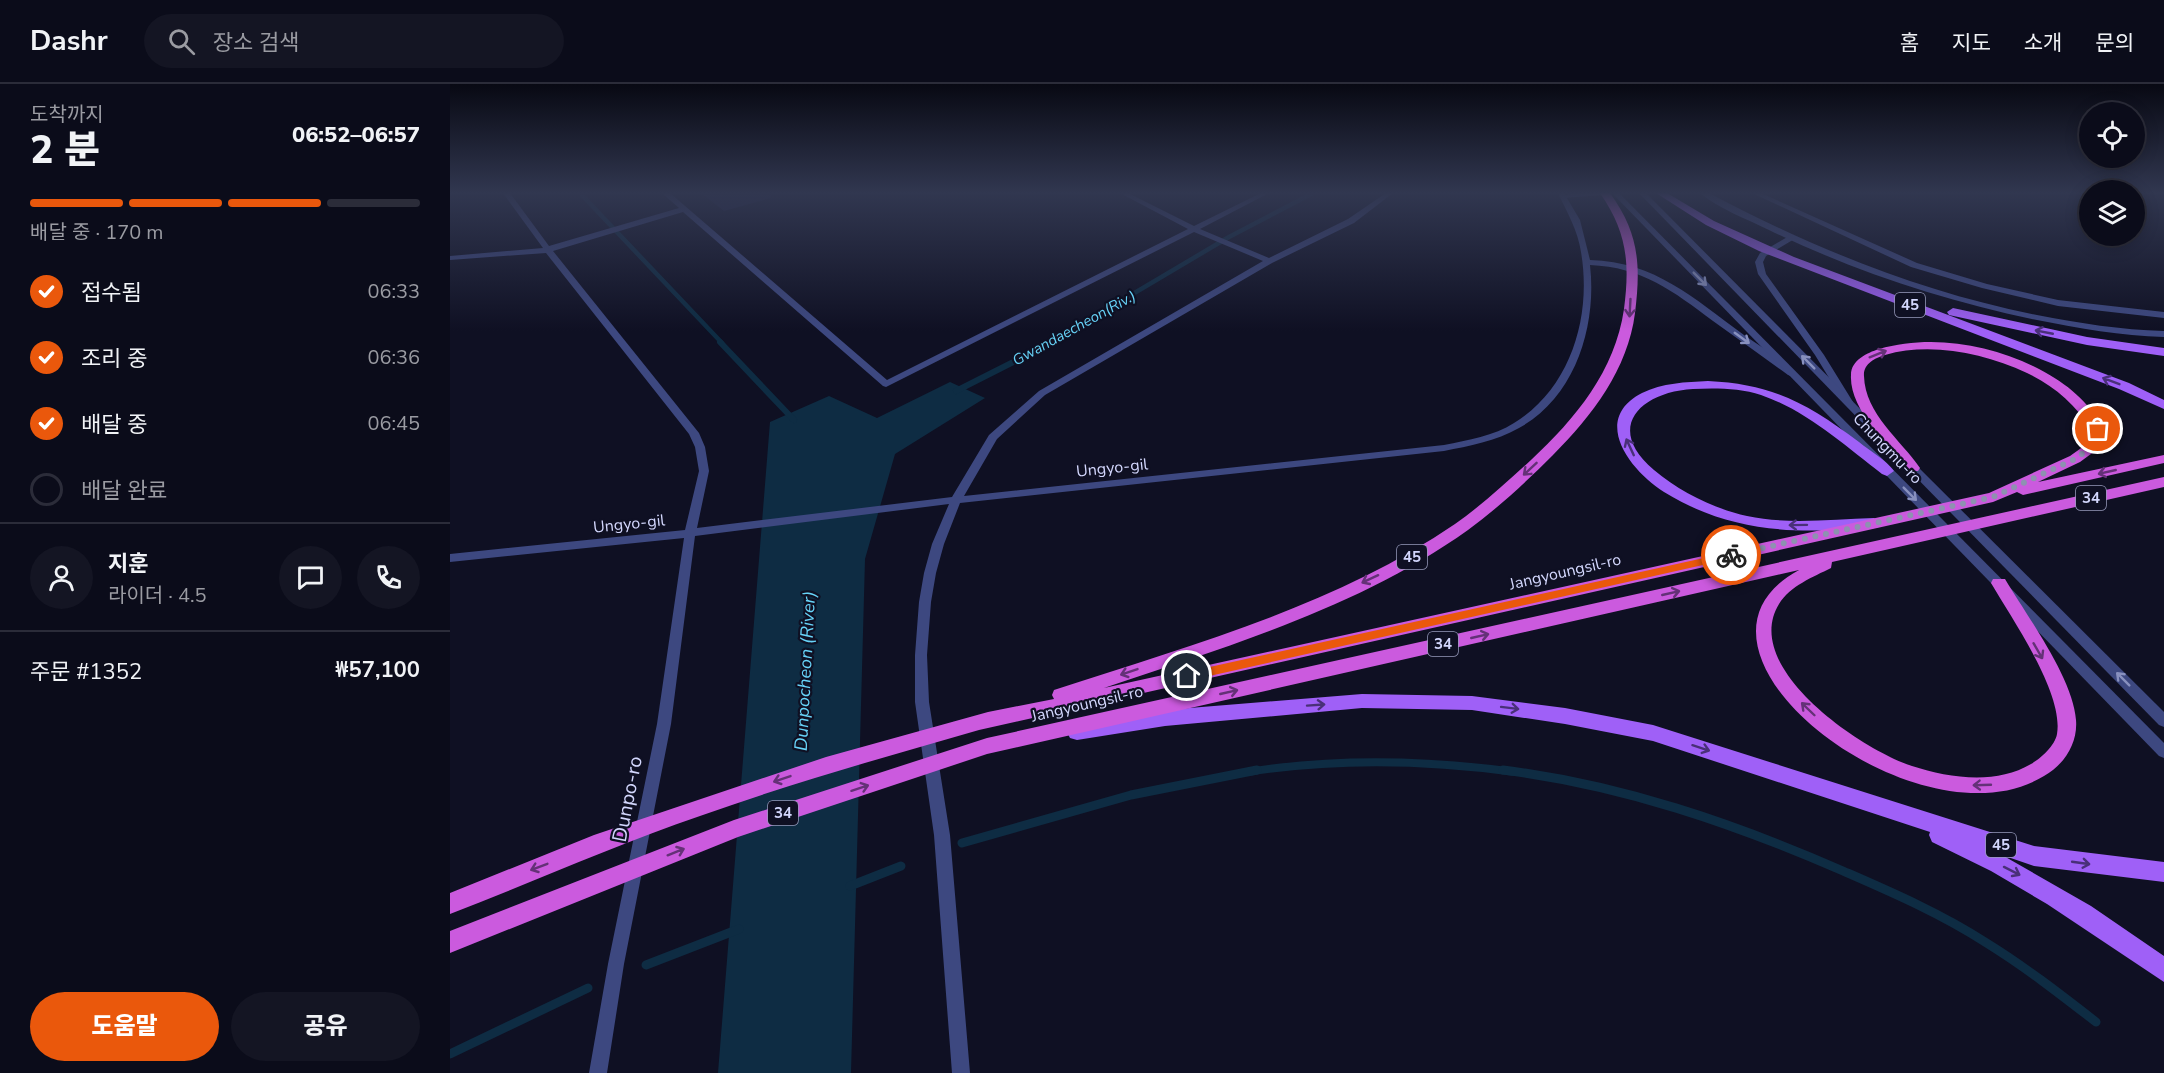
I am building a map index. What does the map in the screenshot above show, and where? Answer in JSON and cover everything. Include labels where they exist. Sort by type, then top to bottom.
[{"type":"highway","name":"45","points":[[980,723],[1298,612],[1386,571],[1449,536],[1489,505],[1572,429],[1607,381],[1621,349],[1630,319],[1634,262],[1627,239]]},
{"type":"highway","points":[[1913,468],[1882,429],[1862,398],[1856,374],[1860,365],[1881,352],[1911,345],[1973,350],[2012,362],[2060,387],[2095,420],[2098,429],[2090,448],[2075,459],[1993,497]]},
{"type":"highway","name":"34","points":[[1878,523],[2164,459]]},
{"type":"highway","name":"34","points":[[1898,542],[2164,482]]},
{"type":"highway","name":"Jangyoungsil-ro","points":[[980,723],[1878,523]]},
{"type":"highway","name":"Jangyoungsil-ro","points":[[987,747],[1898,542]]},
{"type":"highway","points":[[1898,542],[1835,560],[1809,572],[1788,585],[1776,596],[1767,610],[1763,625],[1771,660],[1791,692],[1824,725],[1848,743],[1894,768],[1950,784],[1999,785],[2019,780],[2038,771],[2061,748],[2067,734],[2061,699],[2052,674],[1999,583]]},
{"type":"highway","name":"34","points":[[450,904],[594,845],[826,765],[980,723]]},
{"type":"highway","name":"34","points":[[450,942],[734,829],[987,747]]},
{"type":"main road","name":"45","points":[[1747,239],[1829,275],[2114,382],[2164,405]]},
{"type":"main road","points":[[1829,275],[1908,300],[1997,322],[2087,341],[2164,352]]},
{"type":"main road","points":[[1878,523],[1764,524],[1710,510],[1667,488],[1647,471],[1630,450],[1624,431],[1624,421],[1634,406],[1658,392],[1710,383],[1745,387],[1779,398],[1818,419],[1887,471]]},
{"type":"main road","name":"45","points":[[987,747],[1165,718],[1275,708],[1362,701],[1472,703],[1565,716],[1653,733],[2034,856],[2164,872]]},
{"type":"main road","points":[[1844,796],[1919,825],[2022,876],[2076,907],[2164,970]]},
{"type":"street","name":"Dunpo-ro","points":[[542,239],[694,433],[700,447],[704,471],[692,533],[664,724],[616,964],[598,1073]]},
{"type":"street","points":[[450,258],[550,249],[583,239]]},
{"type":"street","points":[[719,239],[886,384],[1179,239]]},
{"type":"street","points":[[1219,239],[1269,261]]},
{"type":"street","points":[[961,1073],[942,835],[922,702],[921,655],[925,602],[930,573],[938,544],[956,500],[993,437],[1042,393],[1269,261],[1314,239]]},
{"type":"street","name":"Ungyo-gil","points":[[450,558],[692,533],[956,500],[1444,448],[1483,441],[1519,424],[1549,399],[1573,361],[1584,327],[1588,291],[1588,262],[1582,239]]},
{"type":"street","name":"Chungmu-ro","points":[[1660,239],[2164,752]]},
{"type":"street","name":"Chungmu-ro","points":[[1687,239],[2164,721]]},
{"type":"street","points":[[1790,239],[1763,255],[1759,262],[1762,273],[1819,354],[1849,403]]},
{"type":"street","points":[[1795,239],[1900,282],[1969,303],[2098,329],[2164,334]]},
{"type":"street","points":[[1857,239],[1914,265],[2058,303],[2164,315]]},
{"type":"street","points":[[1588,262],[1612,263],[1641,271],[1670,285],[1795,376]]},
{"type":"water","points":[[950,382],[985,398],[895,454],[865,559],[851,1073],[718,1073],[770,422],[829,396],[877,418]]},
{"type":"waterway","name":"Dunpocheon (River)","points":[[624,239],[722,343]]},
{"type":"waterway","name":"Gwandaecheon(Riv.)","points":[[1050,343],[1225,239]]},
{"type":"waterway","name":"Dunpocheon (River)","points":[[720,342],[794,420]]},
{"type":"waterway","name":"Gwandaecheon(Riv.)","points":[[956,391],[1053,342]]},
{"type":"waterway","points":[[1248,772],[1314,764],[1381,762],[1448,765],[1515,772]]},
{"type":"waterway","points":[[962,843],[1131,795],[1257,770]]},
{"type":"waterway","points":[[1503,770],[1591,785],[1634,796],[1718,822],[1802,853],[1915,903],[1968,931],[2028,970],[2096,1022]]},
{"type":"waterway","points":[[850,886],[901,866]]},
{"type":"waterway","points":[[646,965],[739,929]]},
{"type":"waterway","points":[[450,1054],[588,988]]},
{"type":"way so far","points":[[1731,555],[1993,497],[2075,459],[2090,448],[2096,440],[2098,429]]},
{"type":"route","points":[[1187,676],[1731,555]]}]
